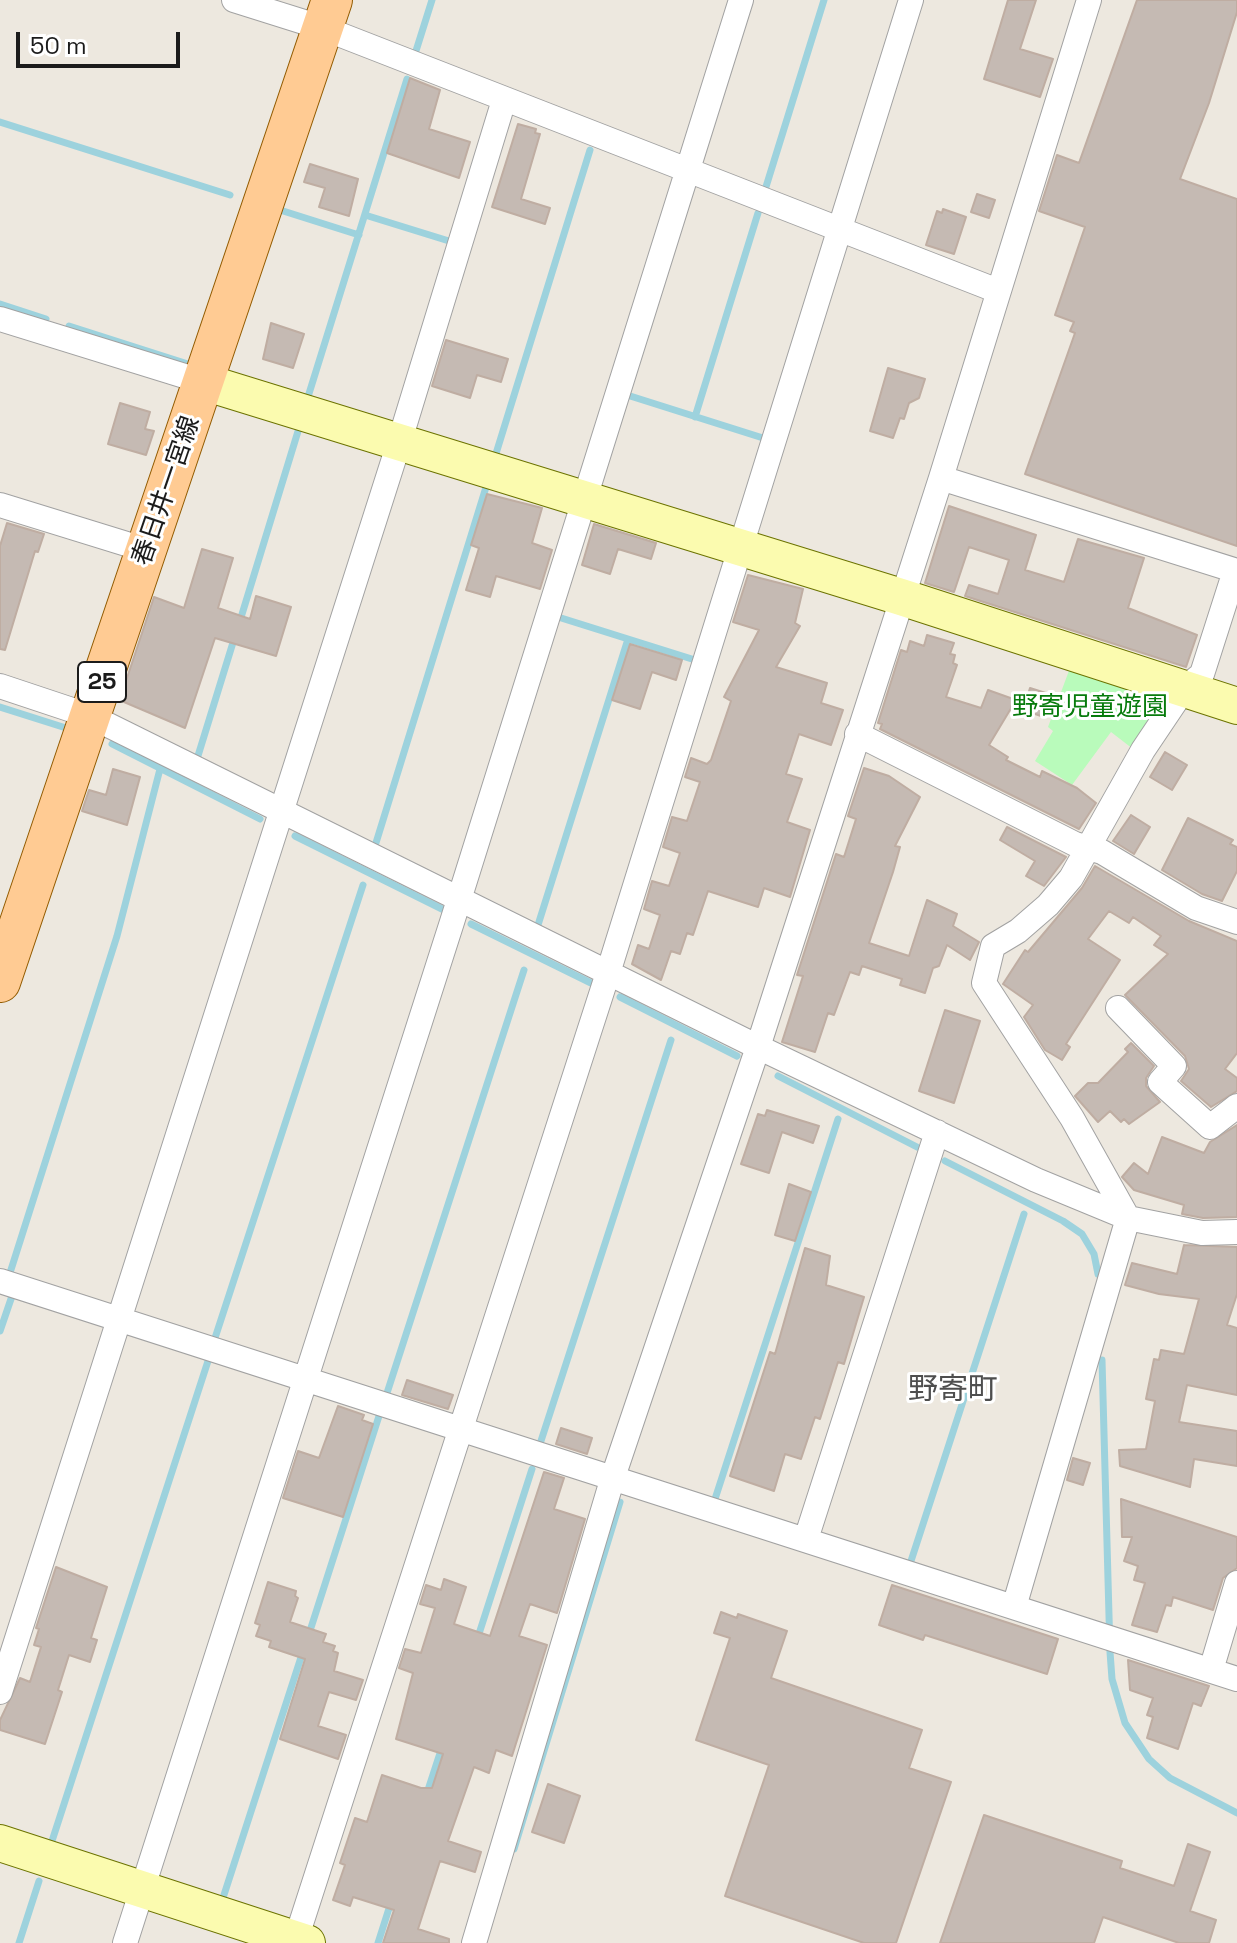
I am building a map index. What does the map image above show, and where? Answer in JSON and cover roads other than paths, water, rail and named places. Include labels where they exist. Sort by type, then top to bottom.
[{"type":"main road","name":"春日井一宮線","points":[[0,982],[327,14]]},
{"type":"street","points":[[234,0],[327,14],[504,100],[998,291]]},
{"type":"street","points":[[125,1943],[460,899],[741,0]]},
{"type":"street","points":[[0,1843],[300,1941],[608,973],[911,0]]},
{"type":"street","points":[[474,1943],[613,1477],[758,1047],[941,478],[1089,0]]},
{"type":"street","points":[[0,1692],[399,443],[504,100]]},
{"type":"street","points":[[0,319],[901,597],[1237,706]]},
{"type":"street","points":[[941,478],[1236,571],[1202,674],[1184,689],[1143,750],[1071,878],[1048,905],[1018,931],[993,946],[984,983],[1072,1118],[1128,1218],[1014,1607]]},
{"type":"street","points":[[0,505],[146,550]]},
{"type":"street","points":[[0,686],[90,716],[758,1047],[1036,1180],[1128,1218],[1202,1233],[1237,1232]]},
{"type":"street","points":[[857,734],[1088,848],[1102,852],[1196,908],[1236,920]]},
{"type":"street","points":[[1118,1008],[1174,1066],[1160,1082],[1210,1127],[1237,1106]]},
{"type":"street","points":[[806,1539],[937,1132]]},
{"type":"street","points":[[0,1281],[1237,1679]]},
{"type":"street","points":[[1211,1670],[1237,1583]]},
{"type":"waterway","points":[[415,54],[432,0]]},
{"type":"waterway","points":[[765,190],[824,0]]},
{"type":"waterway","points":[[307,400],[407,79]]},
{"type":"waterway","points":[[0,122],[230,195]]},
{"type":"waterway","points":[[494,460],[590,150]]},
{"type":"waterway","points":[[280,210],[359,235]]},
{"type":"waterway","points":[[695,417],[758,213]]},
{"type":"waterway","points":[[365,215],[449,241]]},
{"type":"waterway","points":[[0,304],[46,319]]},
{"type":"waterway","points":[[69,326],[191,365]]},
{"type":"waterway","points":[[627,395],[763,438]]},
{"type":"waterway","points":[[239,624],[299,428]]},
{"type":"waterway","points":[[375,846],[487,484]]},
{"type":"waterway","points":[[558,617],[695,660]]},
{"type":"waterway","points":[[197,759],[235,636]]},
{"type":"waterway","points":[[538,925],[628,639]]},
{"type":"waterway","points":[[0,707],[66,728]]},
{"type":"waterway","points":[[112,744],[260,819]]},
{"type":"waterway","points":[[9,1276],[117,936],[160,769]]},
{"type":"waterway","points":[[295,836],[444,910]]},
{"type":"waterway","points":[[215,1338],[363,885]]},
{"type":"waterway","points":[[471,924],[591,983]]},
{"type":"waterway","points":[[387,1393],[524,970]]},
{"type":"waterway","points":[[620,997],[737,1056]]},
{"type":"waterway","points":[[540,1444],[671,1040]]},
{"type":"waterway","points":[[778,1076],[917,1147]]},
{"type":"waterway","points":[[715,1499],[838,1119]]},
{"type":"waterway","points":[[945,1161],[1063,1221],[1082,1234],[1094,1254],[1098,1274]]},
{"type":"waterway","points":[[911,1561],[1024,1214]]},
{"type":"waterway","points":[[0,1331],[12,1296]]},
{"type":"waterway","points":[[1102,1360],[1110,1652],[1112,1679],[1125,1723],[1149,1759],[1170,1778],[1237,1813]]},
{"type":"waterway","points":[[52,1841],[208,1361]]},
{"type":"waterway","points":[[308,1637],[379,1416]]},
{"type":"waterway","points":[[477,1640],[532,1469]]},
{"type":"waterway","points":[[514,1849],[620,1502]]},
{"type":"waterway","points":[[222,1901],[304,1648]]},
{"type":"waterway","points":[[426,1796],[442,1747]]},
{"type":"waterway","points":[[19,1943],[39,1881]]},
{"type":"waterway","points":[[378,1943],[392,1899]]},
{"type":"district","name":"野寄町","points":[[953,1391]]},
{"type":"park label","name":"野寄児童遊園","points":[[1090,708]]}]
